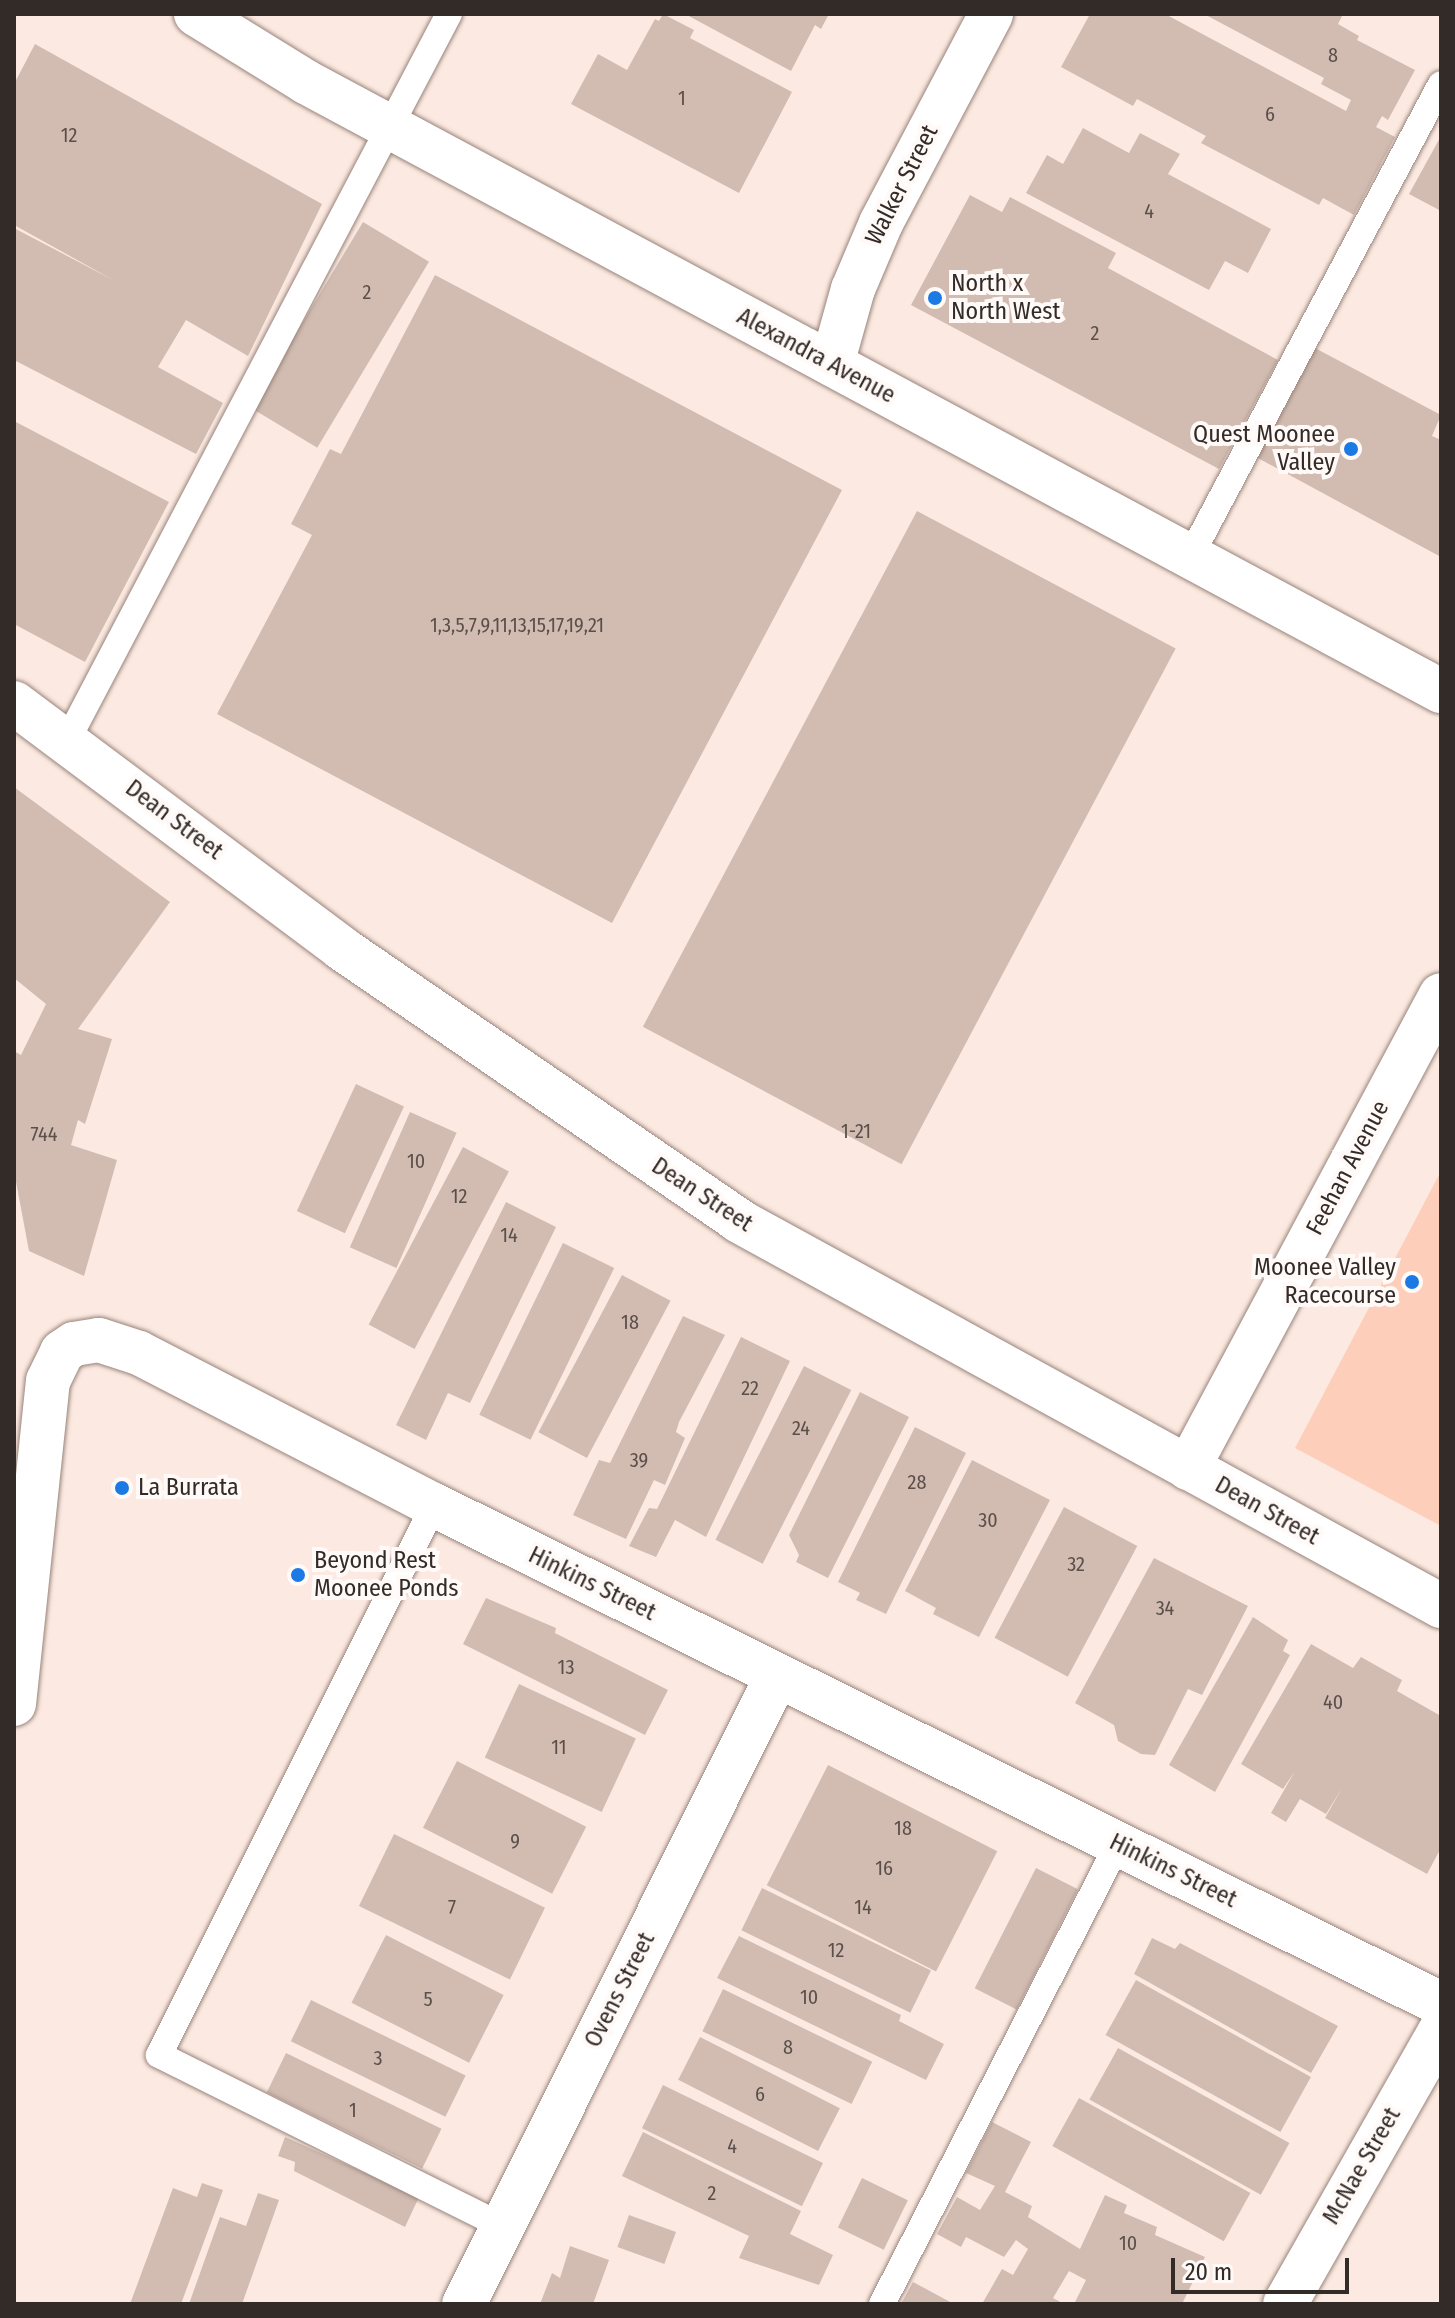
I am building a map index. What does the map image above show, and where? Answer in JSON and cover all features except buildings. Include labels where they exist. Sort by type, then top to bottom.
[{"type":"street","name":"Alexandra Avenue","points":[[196,14],[388,127],[1441,691]]},
{"type":"street","name":"Walker Street","points":[[832,364],[853,289],[881,223],[991,14]]},
{"type":"street","name":"Dean Street","points":[[14,703],[68,739],[341,948],[726,1213],[1441,1606]]},
{"type":"street","name":"Feehan Avenue","points":[[1188,1468],[1441,995]]},
{"type":"street","name":"Hinkins Street","points":[[14,1704],[44,1398],[54,1364],[74,1344],[99,1340],[139,1353],[434,1505],[1441,2004]]},
{"type":"street","name":"Ovens Street","points":[[464,2304],[777,1676]]},
{"type":"street","name":"McNae Street","points":[[1285,2304],[1441,2029]]},
{"type":"lane","points":[[68,739],[449,14]]},
{"type":"lane","points":[[1190,557],[1441,84]]},
{"type":"lane","points":[[434,1505],[159,2055],[502,2226]]},
{"type":"lane","points":[[882,2304],[1118,1844]]},
{"type":"shaded area","name":"Moonee Valley Racecourse","points":[[1441,1171],[1441,1526],[1295,1448]]},
{"type":"place","name":"North x North West","points":[[935,298]]},
{"type":"place","name":"Quest Moonee Valley","points":[[1351,449]]},
{"type":"place","name":"Moonee Valley Racecourse","points":[[1412,1282]]},
{"type":"place","name":"La Burrata","points":[[122,1488]]},
{"type":"place","name":"Beyond Rest Moonee Ponds","points":[[298,1575]]}]
